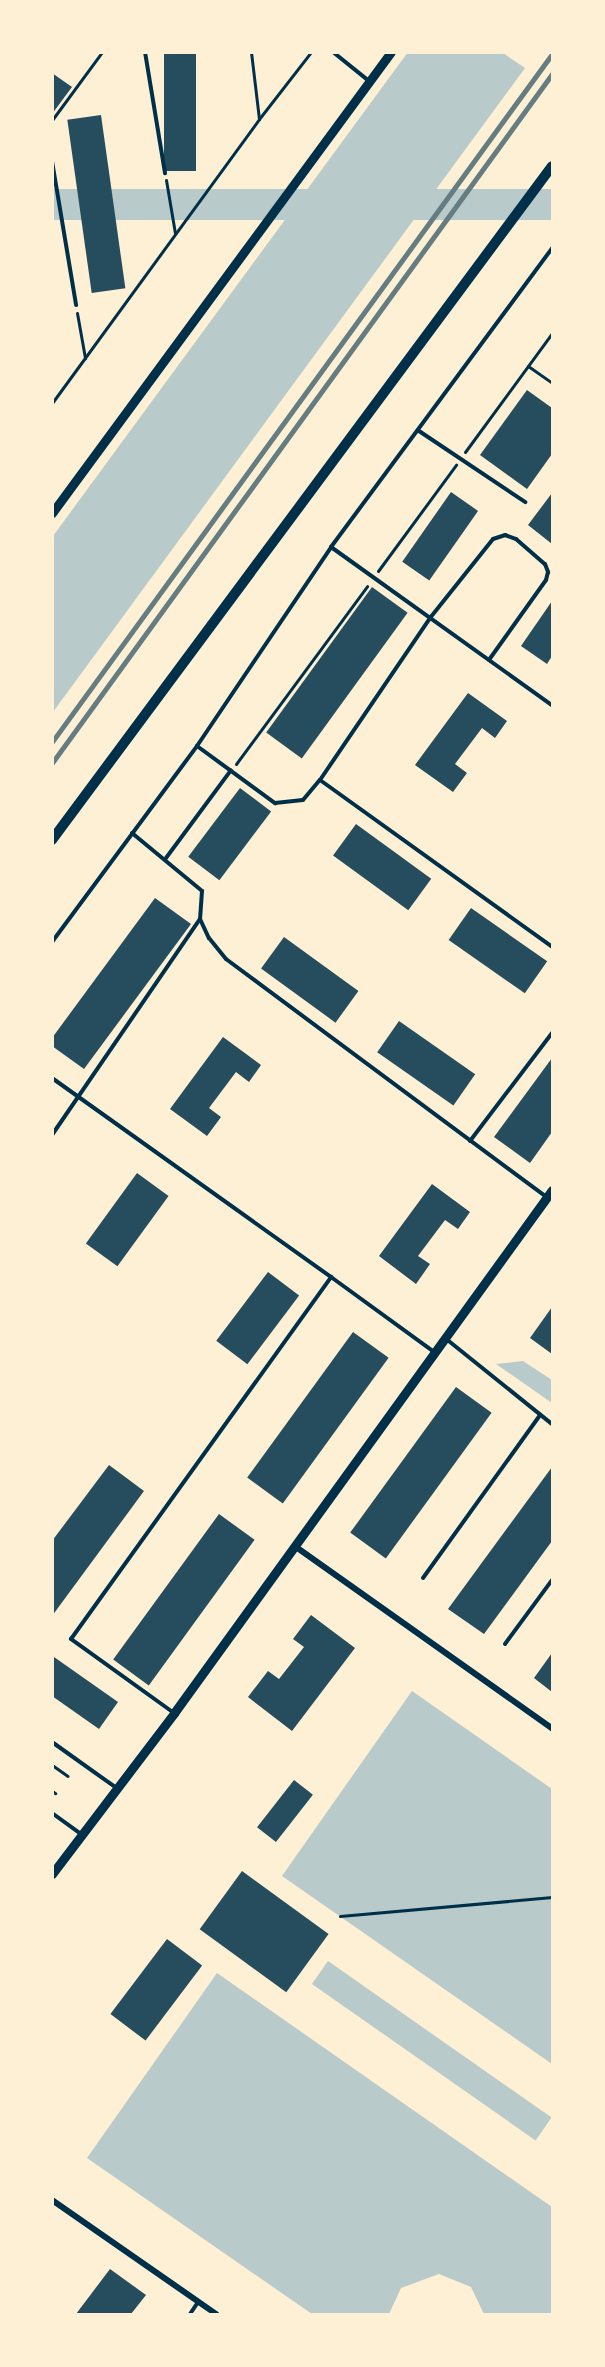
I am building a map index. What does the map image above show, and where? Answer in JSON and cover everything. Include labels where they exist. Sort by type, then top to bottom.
[{"type":"main road","points":[[52,840],[552,166]]},
{"type":"street","points":[[52,513],[391,52]]},
{"type":"street","points":[[52,1874],[174,1713],[549,1194]]},
{"type":"street","points":[[296,1546],[552,1728]]},
{"type":"street","points":[[52,2200],[216,2314]]},
{"type":"lane","points":[[145,52],[165,173]]},
{"type":"lane","points":[[333,52],[370,81]]},
{"type":"lane","points":[[52,161],[76,305]]},
{"type":"lane","points":[[52,942],[197,746],[331,547],[419,431],[552,248]]},
{"type":"lane","points":[[419,431],[525,502]]},
{"type":"lane","points":[[197,746],[275,803],[303,800],[320,780],[430,618],[494,539],[505,535],[516,539],[545,564],[546,580],[489,660]]},
{"type":"lane","points":[[331,547],[552,705]]},
{"type":"lane","points":[[166,858],[231,770]]},
{"type":"lane","points":[[320,780],[552,947]]},
{"type":"lane","points":[[132,833],[166,858],[202,891],[200,919],[208,938],[226,959],[470,1141],[549,1194]]},
{"type":"lane","points":[[52,1135],[80,1099],[200,919]]},
{"type":"lane","points":[[470,1141],[552,1033]]},
{"type":"lane","points":[[52,1078],[434,1352]]},
{"type":"lane","points":[[174,1713],[71,1639],[331,1277]]},
{"type":"lane","points":[[445,1337],[552,1424]]},
{"type":"lane","points":[[423,1578],[540,1415]]},
{"type":"lane","points":[[505,1644],[552,1580]]},
{"type":"lane","points":[[52,1742],[118,1789]]},
{"type":"lane","points":[[52,1813],[82,1835]]},
{"type":"lane","points":[[190,2314],[198,2302]]},
{"type":"path","points":[[52,120],[102,52]]},
{"type":"path","points":[[251,52],[259,119]]},
{"type":"path","points":[[52,403],[259,119],[311,52]]},
{"type":"path","points":[[165,173],[176,234]]},
{"type":"path","points":[[76,305],[85,358]]},
{"type":"path","points":[[231,770],[552,333]]},
{"type":"path","points":[[528,366],[552,383]]},
{"type":"path","points":[[52,1765],[68,1776]]},
{"type":"path","points":[[340,1917],[552,1897]]},
{"type":"shaded area","points":[[408,52],[503,53],[525,68],[53,712],[53,536]]},
{"type":"shaded area","points":[[52,189],[552,189],[552,220],[52,220]]},
{"type":"shaded area","points":[[523,1361],[552,1380],[552,1403],[496,1364]]},
{"type":"shaded area","points":[[412,1691],[552,1789],[552,2064],[282,1876]]},
{"type":"shaded area","points":[[328,1961],[552,2118],[536,2141],[312,1984]]},
{"type":"shaded area","points":[[217,1973],[552,2207],[552,2314],[484,2314],[471,2287],[439,2274],[401,2288],[389,2314],[312,2314],[87,2158]]},
{"type":"building","points":[[164,52],[196,52],[196,171],[164,171]]},
{"type":"building","points":[[52,73],[72,87],[52,114]]},
{"type":"building","points":[[101,115],[125,288],[92,293],[67,120]]},
{"type":"building","points":[[527,390],[552,408],[552,454],[527,489],[480,455]]},
{"type":"building","points":[[451,492],[478,511],[429,581],[402,562]]},
{"type":"building","points":[[552,493],[552,544],[528,525]]},
{"type":"building","points":[[372,587],[408,613],[302,758],[266,733]]},
{"type":"building","points":[[552,601],[552,656],[547,664],[521,646]]},
{"type":"building","points":[[468,693],[507,721],[495,738],[482,728],[455,764],[467,773],[453,792],[415,765]]},
{"type":"building","points":[[240,788],[271,811],[219,880],[188,857]]},
{"type":"building","points":[[356,824],[431,879],[408,910],[333,856]]},
{"type":"building","points":[[155,898],[191,924],[84,1069],[52,1046],[52,1038]]},
{"type":"building","points":[[471,908],[547,961],[525,993],[449,940]]},
{"type":"building","points":[[284,937],[358,991],[336,1023],[261,969]]},
{"type":"building","points":[[399,1021],[475,1074],[453,1105],[377,1052]]},
{"type":"building","points":[[223,1037],[261,1065],[249,1082],[236,1072],[209,1108],[221,1117],[207,1136],[170,1109]]},
{"type":"building","points":[[552,1058],[552,1132],[530,1163],[494,1137]]},
{"type":"building","points":[[137,1173],[169,1196],[117,1266],[86,1243]]},
{"type":"building","points":[[432,1184],[470,1212],[458,1229],[445,1220],[418,1256],[430,1264],[416,1284],[379,1256]]},
{"type":"building","points":[[268,1272],[299,1295],[247,1364],[216,1341]]},
{"type":"building","points":[[552,1307],[552,1354],[530,1338]]},
{"type":"building","points":[[353,1332],[389,1358],[283,1503],[247,1478]]},
{"type":"building","points":[[456,1387],[492,1413],[386,1558],[350,1533]]},
{"type":"building","points":[[109,1465],[144,1491],[52,1616],[52,1541]]},
{"type":"building","points":[[552,1467],[552,1541],[484,1634],[448,1609]]},
{"type":"building","points":[[219,1514],[255,1540],[149,1685],[113,1660]]},
{"type":"building","points":[[311,1615],[355,1648],[292,1731],[248,1697],[268,1671],[279,1679],[304,1647],[293,1639]]},
{"type":"building","points":[[552,1653],[552,1692],[534,1678]]},
{"type":"building","points":[[54,1657],[118,1702],[99,1729],[52,1696]]},
{"type":"building","points":[[294,1780],[313,1795],[276,1842],[257,1827]]},
{"type":"building","points":[[242,1871],[329,1934],[286,1992],[200,1929]]},
{"type":"building","points":[[167,1939],[202,1965],[146,2041],[110,2014]]},
{"type":"building","points":[[110,2269],[146,2295],[131,2314],[76,2314]]},
{"type":"railway","points":[[52,742],[552,54]]},
{"type":"railway","points":[[52,763],[552,74]]}]
